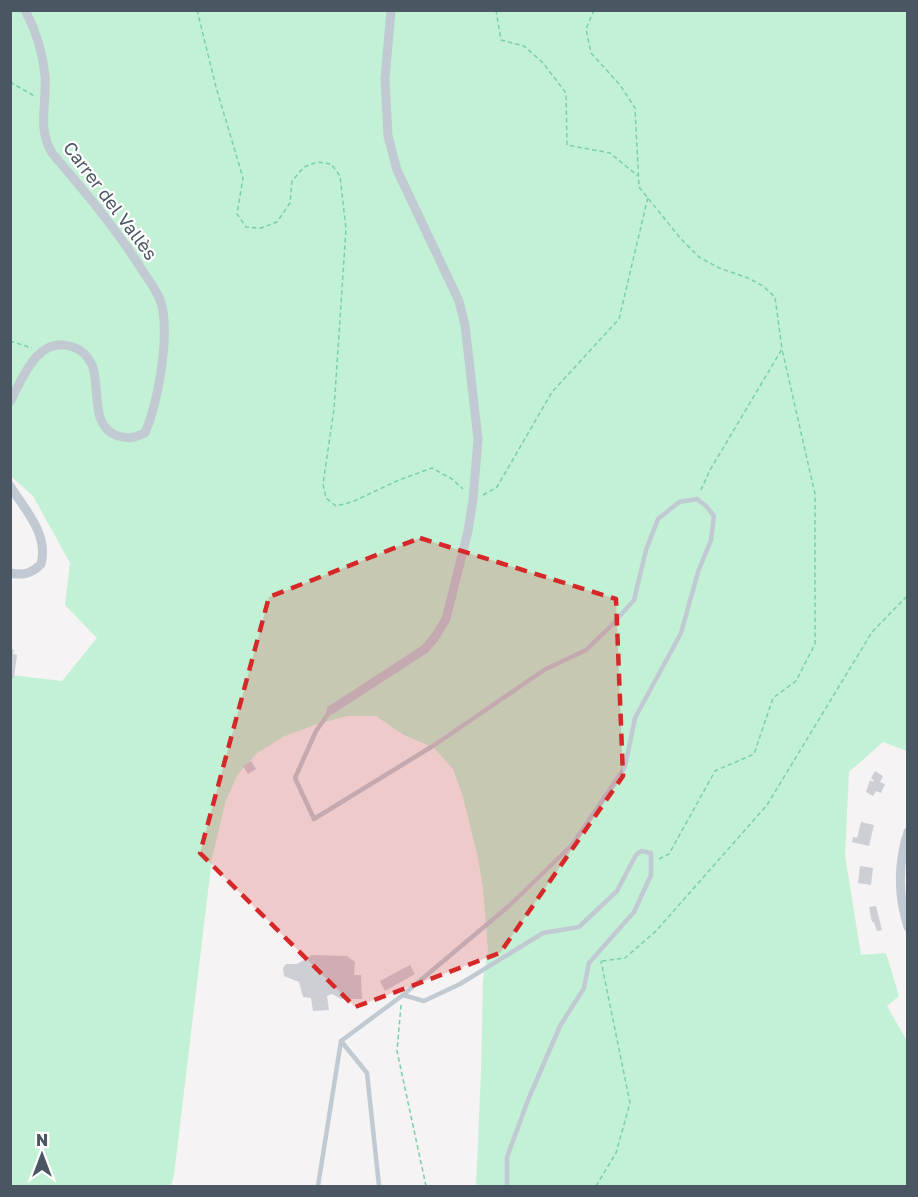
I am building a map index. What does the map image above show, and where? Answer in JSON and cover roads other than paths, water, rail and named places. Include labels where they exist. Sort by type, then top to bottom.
[{"type":"street","name":"Carrer del Vallès","points":[[10,402],[30,364],[41,351],[64,344],[86,354],[94,370],[97,406],[104,424],[113,434],[128,439],[145,433],[155,403],[164,335],[163,310],[157,292],[122,237],[46,143],[42,117],[45,79],[42,53],[25,10]]},
{"type":"street","points":[[331,710],[425,649],[435,637],[446,619],[456,585],[473,500],[478,439],[465,325],[459,301],[397,170],[388,136],[385,79],[391,10]]},
{"type":"street","points":[[10,486],[32,520],[43,543],[41,564],[34,571],[26,574],[10,573]]},
{"type":"street","points":[[908,832],[900,865],[903,910],[908,927]]},
{"type":"lane","points":[[318,1186],[340,1041],[402,995],[510,905],[572,845],[625,767],[635,718],[681,633],[698,572],[711,540],[714,516],[697,499],[679,502],[658,519],[646,550],[634,600],[586,650],[544,670],[436,744],[314,819],[295,778],[316,730],[331,710]]},
{"type":"lane","points":[[402,995],[424,1001],[460,984],[543,933],[579,927],[617,891],[636,855],[641,850],[651,853],[651,875],[634,912],[589,963],[584,988],[560,1026],[528,1100],[507,1157],[507,1186]]},
{"type":"lane","points":[[340,1041],[367,1073],[379,1186]]}]
